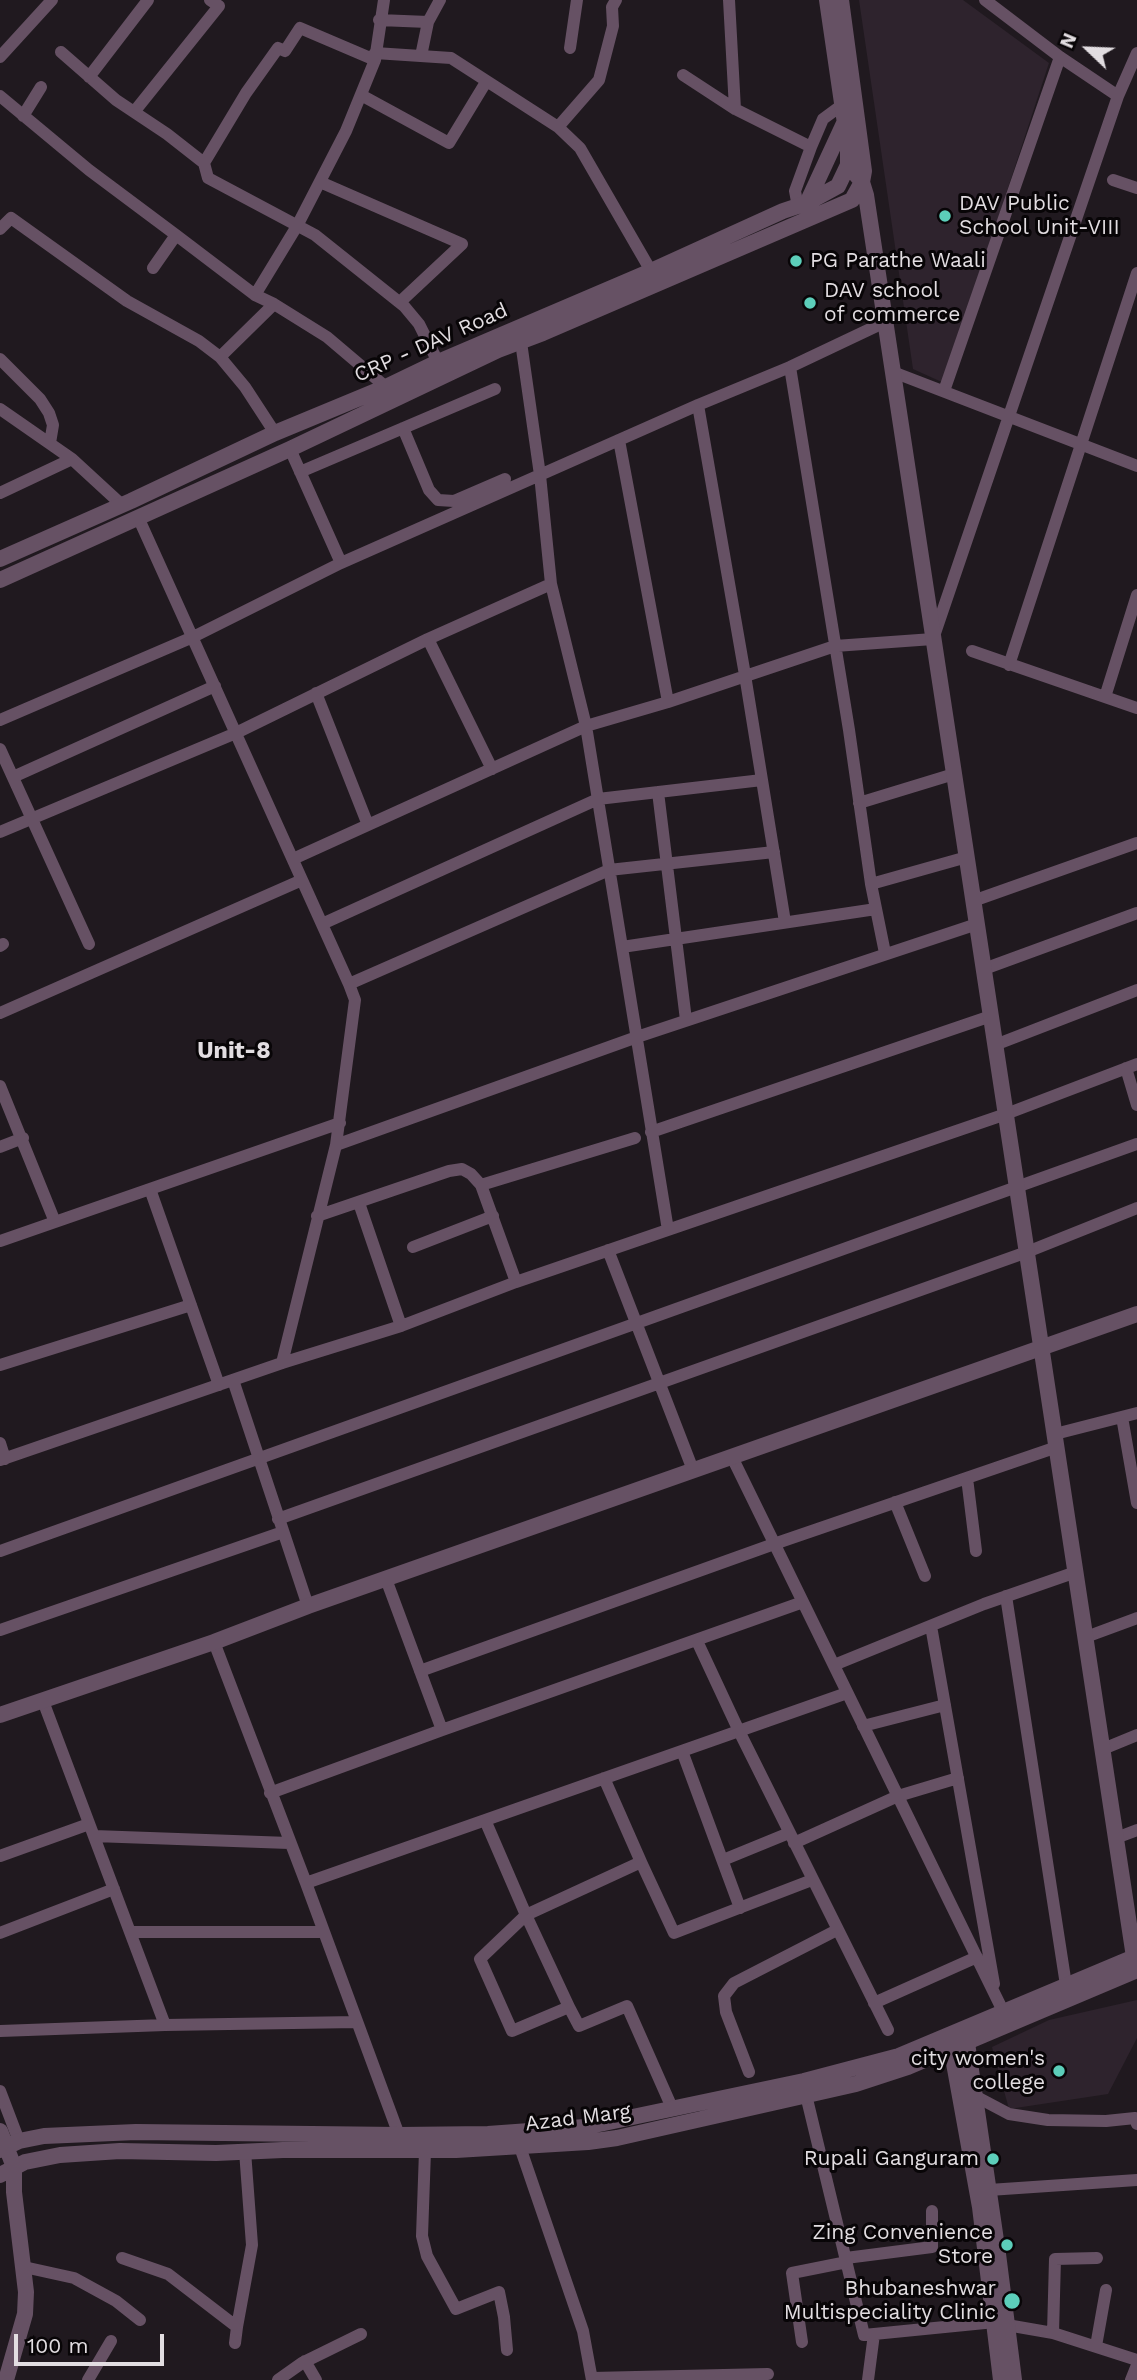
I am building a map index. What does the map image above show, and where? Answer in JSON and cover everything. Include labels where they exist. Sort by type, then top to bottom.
[{"type":"street","points":[[0,57],[52,0]]},
{"type":"street","points":[[89,77],[148,0]]},
{"type":"street","points":[[134,112],[219,6],[210,0]]},
{"type":"street","points":[[255,295],[297,226],[346,131],[375,57],[384,0]]},
{"type":"street","points":[[421,56],[428,22],[440,0]]},
{"type":"street","points":[[570,48],[577,0]]},
{"type":"street","points":[[558,127],[598,80],[613,26],[612,7],[616,0]]},
{"type":"street","points":[[729,0],[735,108]]},
{"type":"street","points":[[827,0],[848,144],[848,165],[862,181],[866,195],[1136,1961]]},
{"type":"street","points":[[841,0],[864,171],[862,181]]},
{"type":"street","points":[[985,0],[1060,57],[1118,96]]},
{"type":"street","points":[[379,20],[428,22]]},
{"type":"street","points":[[204,163],[246,93],[278,48],[285,51],[300,28],[375,57],[451,58],[558,127],[580,148],[651,271]]},
{"type":"street","points":[[61,52],[116,100],[204,163],[208,178],[315,235],[400,303],[419,324],[438,362]]},
{"type":"street","points":[[933,639],[1118,96],[1137,52]]},
{"type":"street","points":[[944,391],[1060,57]]},
{"type":"street","points":[[683,75],[735,108],[811,147]]},
{"type":"street","points":[[361,95],[449,144],[486,82]]},
{"type":"street","points":[[23,116],[41,87]]},
{"type":"street","points":[[0,96],[89,170],[255,295],[327,337],[386,387]]},
{"type":"street","points":[[803,205],[795,191],[823,119],[843,113]]},
{"type":"street","points":[[803,205],[843,113]]},
{"type":"street","name":"CRP - DAV Road","points":[[0,559],[275,433],[803,205],[838,186],[848,165]]},
{"type":"street","points":[[1113,180],[1137,188]]},
{"type":"street","name":"CRP - DAV Road","points":[[0,580],[290,449],[498,350],[852,200],[862,181]]},
{"type":"street","points":[[320,182],[462,244],[400,303]]},
{"type":"street","points":[[0,229],[11,218],[127,301],[199,341],[220,357],[245,387],[275,433]]},
{"type":"street","points":[[153,268],[176,235]]},
{"type":"street","points":[[1009,665],[1137,273]]},
{"type":"street","points":[[220,357],[274,304]]},
{"type":"street","points":[[0,720],[193,637],[341,563],[790,367],[885,322]]},
{"type":"street","points":[[521,341],[540,475],[551,584],[586,726],[668,1230]]},
{"type":"street","points":[[0,359],[40,399],[49,413],[52,425],[50,443]]},
{"type":"street","points":[[790,367],[871,884],[885,953]]},
{"type":"street","points":[[893,372],[1137,466]]},
{"type":"street","points":[[300,472],[495,388]]},
{"type":"street","points":[[698,405],[785,922]]},
{"type":"street","points":[[0,409],[72,459],[122,505]]},
{"type":"street","points":[[403,428],[429,490],[438,500],[454,501],[505,479]]},
{"type":"street","points":[[619,440],[668,702]]},
{"type":"street","points":[[290,449],[341,563]]},
{"type":"street","points":[[0,493],[72,459]]},
{"type":"street","points":[[215,461],[222,480]]},
{"type":"street","points":[[138,517],[355,1000],[336,1145],[282,1363]]},
{"type":"street","points":[[0,832],[236,733],[428,639],[551,584]]},
{"type":"street","points":[[1105,697],[1137,595]]},
{"type":"street","points":[[428,639],[492,769]]},
{"type":"street","points":[[293,859],[586,726],[668,702],[835,646],[933,639]]},
{"type":"street","points":[[972,651],[1137,708]]},
{"type":"street","points":[[13,777],[215,686]]},
{"type":"street","points":[[316,693],[368,825]]},
{"type":"street","points":[[1,751],[89,944]]},
{"type":"street","points":[[859,803],[954,774]]},
{"type":"street","points":[[322,924],[598,799],[762,780]]},
{"type":"street","points":[[658,792],[686,1020]]},
{"type":"street","points":[[974,901],[1137,843]]},
{"type":"street","points":[[349,984],[609,870],[774,852]]},
{"type":"street","points":[[871,884],[967,858]]},
{"type":"street","points":[[0,1013],[303,880]]},
{"type":"street","points":[[622,947],[876,909]]},
{"type":"street","points":[[984,969],[1137,913]]},
{"type":"street","points":[[336,1145],[686,1020],[977,924]]},
{"type":"street","points":[[995,1045],[1137,990]]},
{"type":"street","points":[[651,1132],[991,1016]]},
{"type":"street","points":[[0,1443],[3,1460],[282,1363],[401,1326],[516,1282],[1006,1114],[1132,1066],[1137,1105]]},
{"type":"street","points":[[0,1086],[55,1222]]},
{"type":"street","points":[[0,1241],[340,1124]]},
{"type":"street","points":[[0,1147],[23,1138]]},
{"type":"street","points":[[481,1185],[635,1139]]},
{"type":"street","points":[[0,1551],[1137,1144]]},
{"type":"street","points":[[317,1216],[457,1169],[471,1174],[481,1185],[516,1282]]},
{"type":"street","points":[[150,1189],[219,1385]]},
{"type":"street","points":[[359,1203],[401,1326]]},
{"type":"street","points":[[278,1518],[1027,1252],[1137,1208]]},
{"type":"street","points":[[413,1247],[493,1216]]},
{"type":"street","points":[[608,1250],[693,1470]]},
{"type":"street","points":[[0,1365],[191,1305]]},
{"type":"street","points":[[0,1715],[214,1642],[307,1606],[1137,1314]]},
{"type":"street","points":[[233,1380],[307,1606]]},
{"type":"street","points":[[420,1671],[967,1478],[1056,1440],[1137,1413]]},
{"type":"street","points":[[1122,1417],[1137,1503]]},
{"type":"street","points":[[732,1457],[1000,2005]]},
{"type":"street","points":[[967,1478],[976,1551]]},
{"type":"street","points":[[895,1502],[925,1576]]},
{"type":"street","points":[[0,1630],[283,1532]]},
{"type":"street","points":[[834,1665],[1076,1572]]},
{"type":"street","points":[[386,1579],[442,1730]]},
{"type":"street","points":[[1006,1597],[1066,1985]]},
{"type":"street","points":[[270,1793],[803,1602]]},
{"type":"street","points":[[1086,1637],[1137,1618]]},
{"type":"street","points":[[931,1626],[1000,2005]]},
{"type":"street","points":[[214,1642],[399,2135]]},
{"type":"street","points":[[697,1642],[888,2030]]},
{"type":"street","points":[[306,1883],[847,1693]]},
{"type":"street","points":[[44,1701],[165,2025]]},
{"type":"street","points":[[863,1726],[945,1705]]},
{"type":"street","points":[[1103,1749],[1137,1735]]},
{"type":"street","points":[[682,1751],[740,1908]]},
{"type":"street","points":[[723,1860],[792,1838],[898,1796],[958,1778]]},
{"type":"street","points":[[604,1779],[674,1933],[812,1880]]},
{"type":"street","points":[[485,1820],[526,1915],[579,2026],[627,2006],[673,2110]]},
{"type":"street","points":[[0,1856],[92,1830],[289,1843]]},
{"type":"street","points":[[1116,1838],[1137,1830]]},
{"type":"street","points":[[569,2007],[512,2031],[480,1959],[526,1915],[641,1862]]},
{"type":"street","points":[[0,1933],[114,1889]]},
{"type":"street","points":[[749,2072],[726,2012],[724,1996],[734,1983],[837,1930]]},
{"type":"street","points":[[130,1932],[323,1932]]},
{"type":"street","points":[[874,2003],[976,1957]]},
{"type":"street","name":"Azad Marg","points":[[966,2036],[1000,2005],[1136,1961]]},
{"type":"street","name":"Azad Marg","points":[[6,2142],[44,2136],[136,2132],[399,2135],[488,2134],[585,2127],[673,2110],[867,2065],[950,2042],[1136,1961]]},
{"type":"street","points":[[0,2031],[357,2022]]},
{"type":"street","points":[[966,2036],[989,2190],[1001,2323],[1001,2380]]},
{"type":"street","points":[[950,2042],[1001,2323],[1014,2380]]},
{"type":"street","name":"Azad Marg","points":[[4,2173],[25,2162],[60,2155],[120,2151],[425,2151],[520,2147],[617,2138],[856,2084],[908,2067],[950,2042]]},
{"type":"street","points":[[0,2091],[6,2142],[4,2173],[14,2192],[24,2267],[24,2314],[6,2380]]},
{"type":"street","points":[[806,2095],[864,2335],[1001,2323],[1053,2333],[1137,2360]]},
{"type":"street","points":[[975,2096],[1009,2114],[1022,2116],[1060,2120],[1136,2120]]},
{"type":"street","points":[[520,2147],[583,2331],[592,2379],[768,2374]]},
{"type":"street","points":[[235,2343],[253,2245],[245,2151]]},
{"type":"street","points":[[425,2151],[422,2236],[427,2256],[456,2309],[499,2292],[507,2350]]},
{"type":"street","points":[[989,2190],[1137,2179]]},
{"type":"street","points":[[802,2342],[792,2273],[847,2260],[932,2247],[932,2211]]},
{"type":"street","points":[[122,2258],[168,2274],[237,2327]]},
{"type":"street","points":[[1053,2333],[1055,2259],[1097,2258]]},
{"type":"street","points":[[24,2267],[74,2278],[116,2301],[140,2320]]},
{"type":"street","points":[[1097,2346],[1106,2290]]},
{"type":"street","points":[[278,2380],[305,2361],[361,2334]]},
{"type":"street","points":[[868,2380],[874,2334]]},
{"type":"street","points":[[88,2380],[111,2341]]},
{"type":"street","points":[[305,2361],[316,2380]]},
{"type":"street","points":[[1131,2380],[1137,2365]]},
{"type":"shaded area","name":"DAV Public School Unit-VIII","points":[[859,0],[963,0],[1049,63],[944,383],[913,369]]},
{"type":"shaded area","name":"city women's college","points":[[1137,2000],[1137,2038],[1108,2094],[1009,2109],[992,2047],[1049,2020]]},
{"type":"place","name":"DAV Public School Unit-VIII","points":[[945,216]]},
{"type":"place","name":"PG Parathe Waali","points":[[796,261]]},
{"type":"place","name":"DAV school of commerce","points":[[810,303]]},
{"type":"place","name":"city women's college","points":[[1059,2071]]},
{"type":"place","name":"Rupali Ganguram","points":[[993,2159]]},
{"type":"place","name":"Zing Convenience Store","points":[[1007,2245]]},
{"type":"place","name":"Bhubaneshwar Multispeciality Clinic","points":[[1012,2301]]},
{"type":"district","name":"Unit-8","points":[[234,1051]]}]
